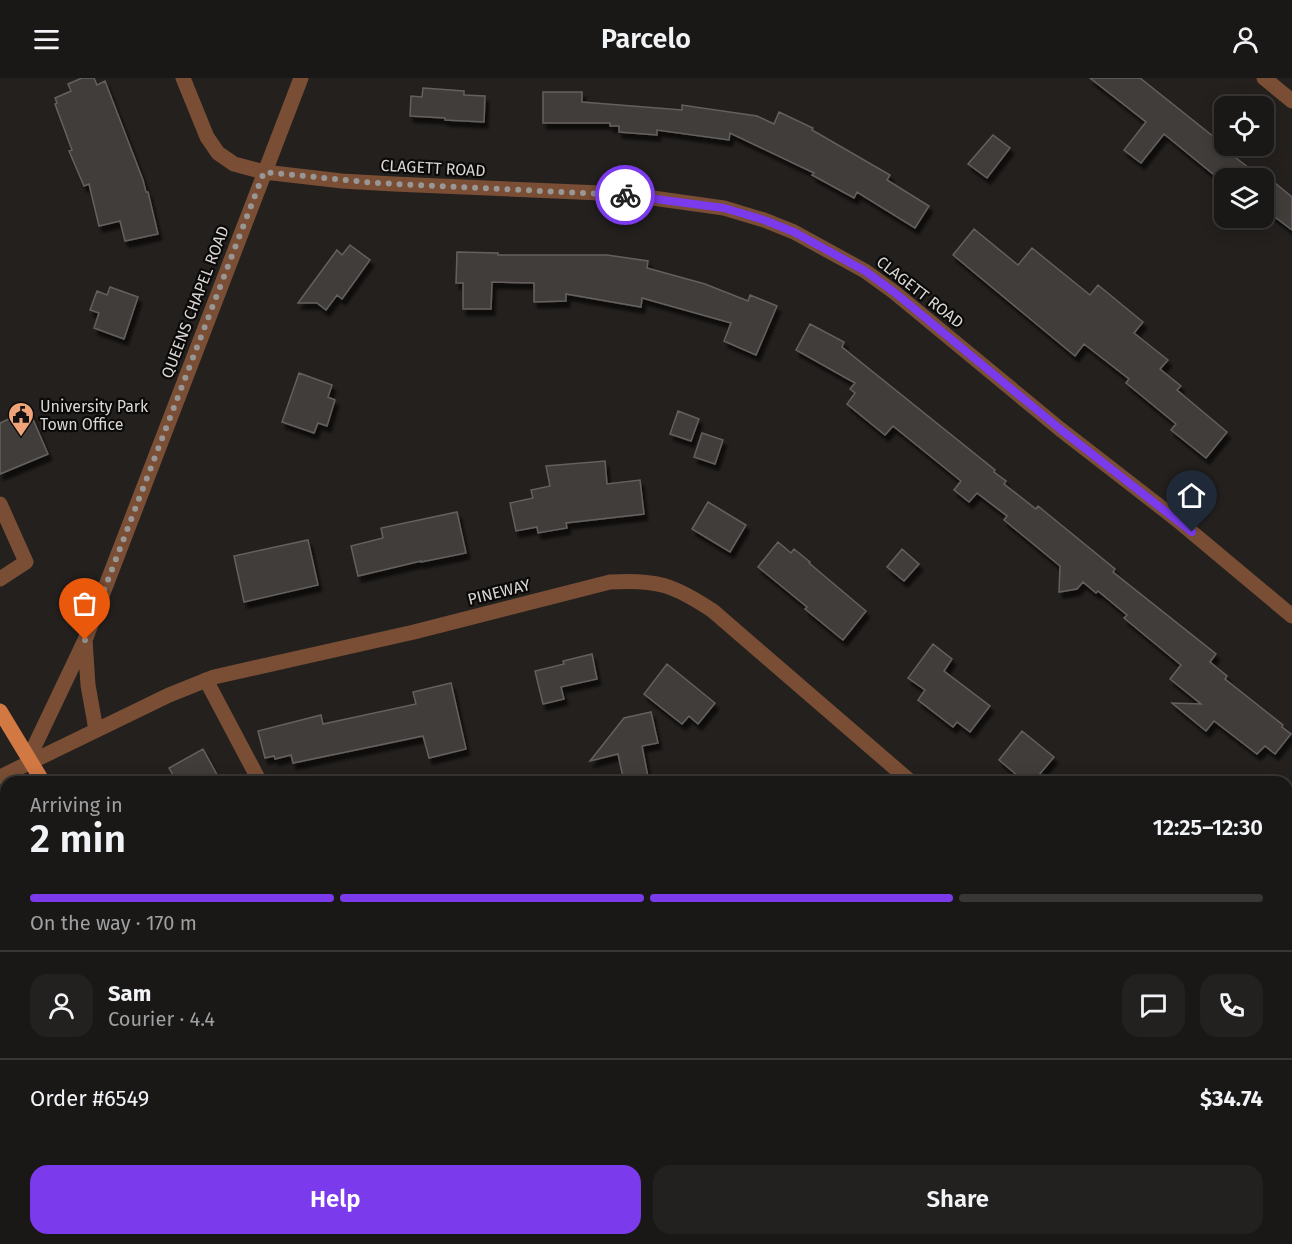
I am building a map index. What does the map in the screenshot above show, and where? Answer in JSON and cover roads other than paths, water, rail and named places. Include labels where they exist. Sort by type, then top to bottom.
[{"type":"main road","points":[[0,711],[39,758],[42,776]]},
{"type":"street","name":"CLAGETT ROAD","points":[[183,78],[207,137],[218,153],[234,164],[264,172],[383,184],[645,197],[724,208],[794,232],[865,271],[894,292],[1060,429],[1176,519],[1292,616]]},
{"type":"street","name":"QUEENS CHAPEL ROAD","points":[[39,758],[35,745],[85,640],[301,78]]},
{"type":"street","points":[[1264,78],[1292,101]]},
{"type":"street","points":[[0,504],[26,562],[0,579]]},
{"type":"street","name":"PINEWAY","points":[[2,776],[206,680],[237,670],[414,632],[610,582],[650,581],[686,592],[713,611],[904,776]]},
{"type":"street","name":"QUEENS CHAPEL ROAD","points":[[85,640],[88,685],[96,730]]},
{"type":"street","points":[[206,680],[257,776]]},
{"type":"place","name":"University Park Town Office","points":[[21,438]]}]
